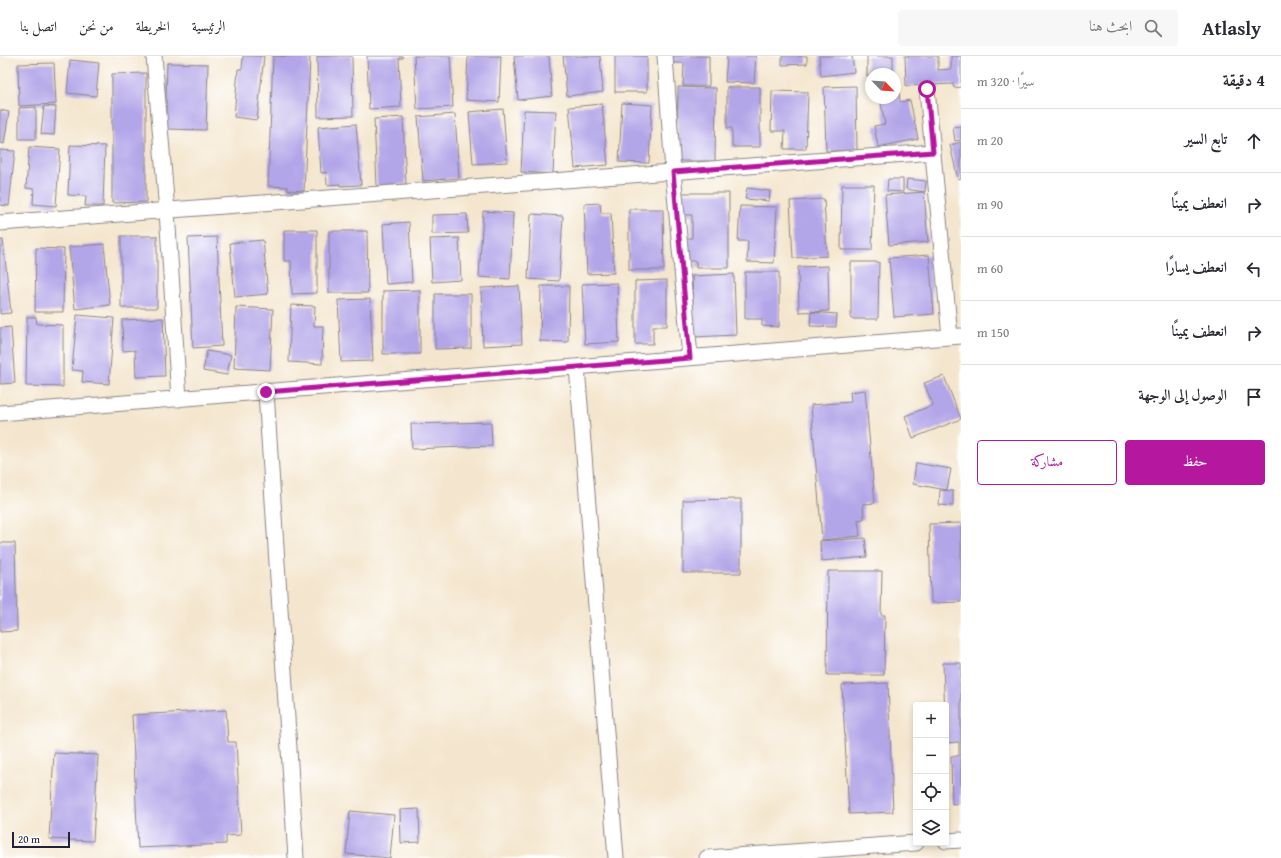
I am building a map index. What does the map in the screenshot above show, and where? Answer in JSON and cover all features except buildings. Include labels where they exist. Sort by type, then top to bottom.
[{"type":"street","points":[[154,56],[179,400]]},
{"type":"street","points":[[665,56],[673,172],[690,358]]},
{"type":"street","points":[[0,413],[179,400],[956,336],[933,152],[927,89]]},
{"type":"street","points":[[0,223],[933,152]]},
{"type":"street","points":[[577,367],[616,858]]},
{"type":"street","points":[[266,392],[296,858]]},
{"type":"street","points":[[949,841],[961,840]]},
{"type":"street","points":[[706,858],[813,854],[913,843]]},
{"type":"route","points":[[266,392],[690,358],[673,172],[933,152],[927,89]]}]
